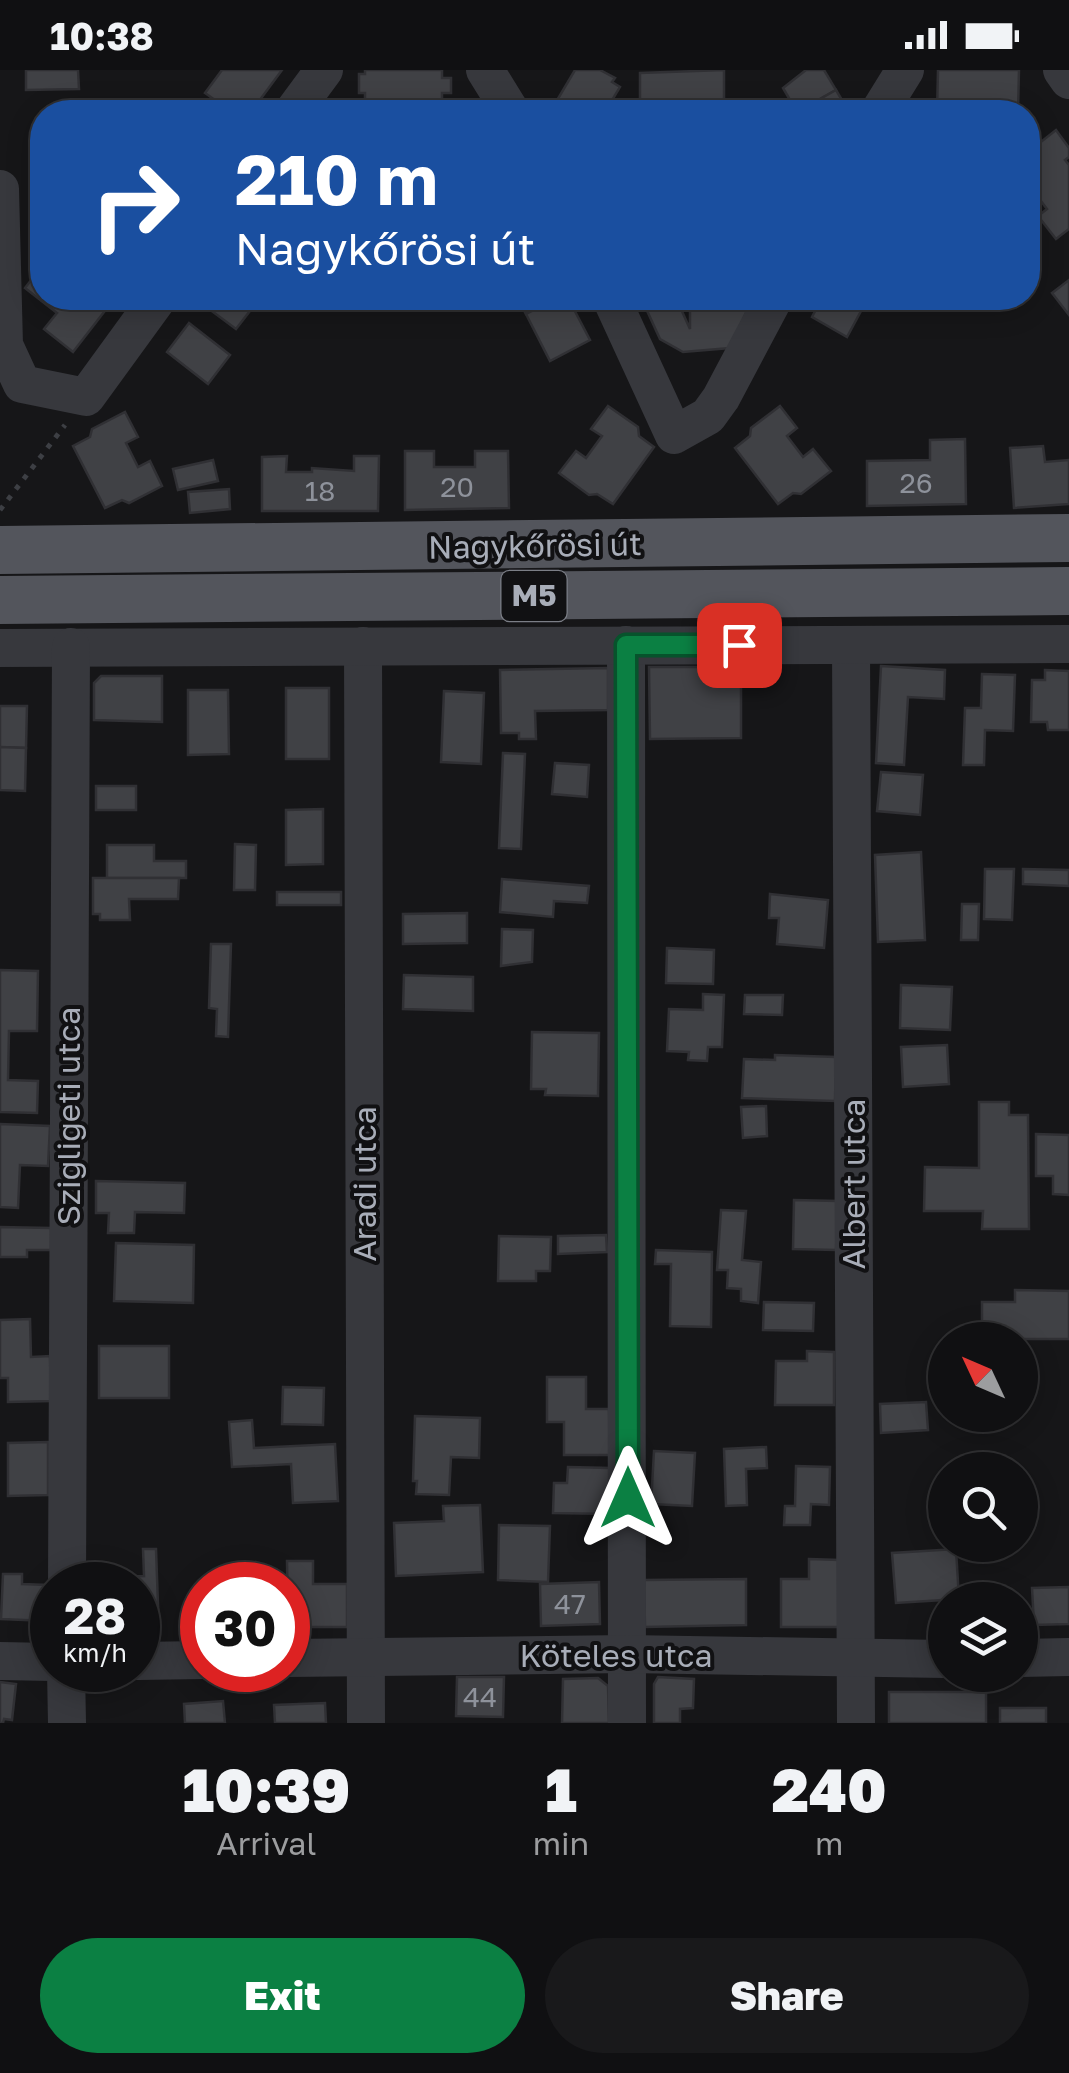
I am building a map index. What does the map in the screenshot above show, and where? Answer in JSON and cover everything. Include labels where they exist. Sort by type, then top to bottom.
[{"type":"main road","name":"Nagykőrösi út","points":[[0,550],[1069,538]]},
{"type":"main road","name":"Nagykőrösi út","points":[[0,600],[1069,591]]},
{"type":"street","points":[[302,100],[324,70]]},
{"type":"street","points":[[484,70],[503,100]]},
{"type":"street","points":[[886,100],[905,70]]},
{"type":"street","points":[[1062,70],[1069,80]]},
{"type":"street","points":[[0,189],[4,345],[22,384],[86,397],[149,310]]},
{"type":"street","points":[[617,310],[674,434],[708,416],[722,398],[768,310]]},
{"type":"street","points":[[0,648],[1069,644]]},
{"type":"street","points":[[626,645],[627,1723]]},
{"type":"street","name":"Aradi utca","points":[[364,646],[366,1723]]},
{"type":"street","name":"Albert utca","points":[[852,646],[856,1723]]},
{"type":"street","name":"Szigligeti utca","points":[[67,1562],[71,647]]},
{"type":"street","name":"Köteles utca","points":[[310,1658],[628,1654],[928,1658]]},
{"type":"street","points":[[1038,1658],[1069,1658]]},
{"type":"street","points":[[0,1662],[30,1662]]},
{"type":"street","points":[[66,1692],[67,1723]]},
{"type":"path","points":[[0,510],[86,397]]},
{"type":"building","points":[[26,70],[78,70],[79,89],[26,90]]},
{"type":"building","points":[[222,70],[282,70],[260,100],[215,100],[205,93]]},
{"type":"building","points":[[365,70],[442,70],[442,78],[451,78],[451,93],[442,93],[442,100],[365,100],[365,93],[359,93],[359,74],[365,74]]},
{"type":"building","points":[[575,70],[600,70],[615,78],[612,82],[620,87],[612,100],[557,100]]},
{"type":"building","points":[[724,70],[724,100],[640,100],[640,73]]},
{"type":"building","points":[[806,70],[824,70],[836,90],[818,100],[790,100],[783,88]]},
{"type":"building","points":[[938,70],[1019,70],[1018,100],[937,100]]},
{"type":"building","points":[[836,90],[842,100],[818,100]]},
{"type":"building","points":[[1056,130],[1069,148],[1065,160],[1069,165],[1069,229],[1056,239],[1040,219],[1047,209],[1040,200],[1040,143]]},
{"type":"building","points":[[1069,280],[1069,315],[1052,293]]},
{"type":"building","points":[[53,310],[106,310],[73,352],[44,329],[57,313]]},
{"type":"building","points":[[210,310],[251,310],[236,329]]},
{"type":"building","points":[[534,310],[574,310],[590,340],[550,361],[526,314]]},
{"type":"building","points":[[647,310],[681,310],[690,329],[690,310],[747,310],[730,348],[683,352],[660,339]]},
{"type":"building","points":[[816,310],[862,310],[847,337],[812,317]]},
{"type":"building","points":[[189,323],[230,355],[208,384],[167,352]]},
{"type":"building","points":[[608,406],[638,427],[639,436],[654,447],[613,504],[597,494],[589,495],[559,473],[576,451],[586,458],[602,436],[591,429]]},
{"type":"building","points":[[780,406],[797,428],[787,436],[803,457],[813,449],[831,471],[801,494],[793,493],[778,504],[735,448],[750,436],[751,428]]},
{"type":"building","points":[[125,412],[138,437],[126,443],[138,467],[150,461],[162,486],[129,503],[122,500],[105,508],[73,446],[90,437],[92,429]]},
{"type":"building","points":[[965,439],[966,504],[867,506],[867,461],[930,460],[930,440]]},
{"type":"building","points":[[1043,446],[1045,462],[1069,460],[1069,504],[1014,508],[1010,448]]},
{"type":"building","points":[[405,451],[434,451],[434,467],[475,467],[475,451],[508,451],[509,508],[405,510]]},
{"type":"building","points":[[287,456],[286,472],[312,472],[312,468],[354,471],[354,456],[379,456],[378,511],[262,511],[262,457]]},
{"type":"building","points":[[213,460],[218,481],[178,490],[173,469]]},
{"type":"building","points":[[229,489],[230,509],[190,513],[188,492]]},
{"type":"building","points":[[881,666],[945,670],[944,699],[908,697],[904,765],[876,763]]},
{"type":"building","points":[[649,667],[741,667],[741,738],[650,739]]},
{"type":"building","points":[[608,668],[608,710],[535,711],[536,739],[519,739],[519,733],[501,733],[500,670]]},
{"type":"building","points":[[1045,670],[1069,671],[1069,730],[1048,730],[1047,722],[1031,722],[1032,680],[1045,680]]},
{"type":"building","points":[[982,674],[1015,675],[1013,731],[985,730],[984,765],[963,765],[965,708],[981,708]]},
{"type":"building","points":[[101,676],[162,676],[162,722],[94,720],[94,683]]},
{"type":"building","points":[[286,688],[329,688],[329,759],[286,759]]},
{"type":"building","points":[[188,690],[228,690],[229,754],[188,755]]},
{"type":"building","points":[[444,691],[484,693],[481,764],[441,762]]},
{"type":"building","points":[[0,706],[27,706],[26,748],[0,747]]},
{"type":"building","points":[[0,747],[26,748],[25,791],[0,790]]},
{"type":"building","points":[[503,753],[525,754],[521,849],[499,848]]},
{"type":"building","points":[[555,763],[589,765],[587,797],[552,794]]},
{"type":"building","points":[[881,772],[923,775],[920,815],[877,811]]},
{"type":"building","points":[[96,786],[136,786],[136,810],[96,810]]},
{"type":"building","points":[[323,809],[323,864],[286,865],[286,810]]},
{"type":"building","points":[[235,844],[256,845],[255,890],[234,890]]},
{"type":"building","points":[[107,845],[154,845],[154,861],[186,861],[186,878],[107,878]]},
{"type":"building","points":[[921,852],[925,940],[878,942],[875,855]]},
{"type":"building","points":[[985,869],[1014,869],[1012,920],[984,919]]},
{"type":"building","points":[[1023,869],[1069,870],[1069,886],[1023,884]]},
{"type":"building","points":[[93,878],[179,878],[178,899],[129,899],[130,920],[100,920],[100,914],[93,914]]},
{"type":"building","points":[[502,879],[589,886],[587,903],[554,901],[553,917],[500,912]]},
{"type":"building","points":[[277,892],[341,892],[341,905],[277,905]]},
{"type":"building","points":[[770,894],[828,900],[824,948],[777,944],[779,918],[769,918]]},
{"type":"building","points":[[962,904],[979,904],[978,940],[961,940]]},
{"type":"building","points":[[467,913],[467,943],[403,944],[403,914]]},
{"type":"building","points":[[502,929],[533,930],[532,962],[501,966]]},
{"type":"building","points":[[211,944],[231,944],[228,1037],[216,1036],[217,1009],[209,1008]]},
{"type":"building","points":[[667,948],[714,950],[713,984],[666,983]]},
{"type":"building","points":[[0,970],[38,971],[37,1031],[9,1031],[8,1080],[38,1081],[37,1113],[0,1112]]},
{"type":"building","points":[[404,975],[473,977],[473,1011],[403,1009]]},
{"type":"building","points":[[901,985],[952,987],[950,1030],[900,1028]]},
{"type":"building","points":[[703,994],[724,995],[722,1047],[708,1047],[707,1061],[688,1060],[689,1052],[667,1051],[669,1009],[703,1010]]},
{"type":"building","points":[[745,995],[783,995],[782,1015],[744,1014]]},
{"type":"building","points":[[532,1032],[599,1033],[598,1096],[545,1095],[546,1089],[531,1089]]},
{"type":"building","points":[[947,1045],[949,1084],[903,1087],[901,1047]]},
{"type":"building","points":[[775,1055],[836,1057],[835,1101],[742,1098],[744,1059],[775,1060]]},
{"type":"building","points":[[979,1102],[1009,1102],[1009,1115],[1028,1115],[1029,1229],[982,1229],[983,1211],[924,1211],[925,1167],[979,1168]]},
{"type":"building","points":[[766,1106],[767,1136],[743,1138],[741,1107]]},
{"type":"building","points":[[0,1124],[50,1126],[48,1166],[20,1165],[18,1208],[0,1207]]},
{"type":"building","points":[[1036,1134],[1069,1135],[1069,1195],[1053,1194],[1053,1176],[1036,1176]]},
{"type":"building","points":[[96,1181],[185,1183],[184,1213],[135,1212],[134,1233],[108,1233],[109,1213],[96,1213]]},
{"type":"building","points":[[794,1200],[838,1201],[836,1250],[793,1249]]},
{"type":"building","points":[[721,1210],[746,1211],[742,1260],[761,1262],[758,1303],[741,1301],[741,1289],[727,1288],[728,1270],[717,1270]]},
{"type":"building","points":[[0,1227],[51,1228],[51,1250],[27,1250],[27,1257],[0,1257]]},
{"type":"building","points":[[606,1235],[607,1252],[558,1254],[558,1236]]},
{"type":"building","points":[[499,1236],[551,1237],[550,1271],[536,1271],[536,1281],[498,1281]]},
{"type":"building","points":[[116,1243],[194,1245],[193,1303],[114,1301]]},
{"type":"building","points":[[656,1250],[712,1252],[711,1327],[670,1326],[671,1264],[655,1264]]},
{"type":"building","points":[[1015,1290],[1069,1291],[1069,1339],[1038,1339],[1038,1322],[982,1322],[982,1302],[1015,1302]]},
{"type":"building","points":[[764,1302],[814,1303],[813,1331],[763,1330]]},
{"type":"building","points":[[30,1319],[31,1357],[50,1356],[51,1401],[8,1402],[8,1378],[0,1378],[0,1320]]},
{"type":"building","points":[[99,1346],[169,1346],[169,1398],[99,1398]]},
{"type":"building","points":[[807,1351],[834,1352],[834,1405],[775,1405],[776,1361],[807,1361]]},
{"type":"building","points":[[547,1377],[586,1377],[586,1409],[609,1409],[610,1455],[564,1455],[564,1422],[547,1422]]},
{"type":"building","points":[[283,1387],[324,1388],[323,1425],[282,1424]]},
{"type":"building","points":[[926,1402],[928,1430],[881,1433],[880,1404]]},
{"type":"building","points":[[415,1416],[480,1418],[479,1458],[451,1457],[449,1495],[416,1494]]},
{"type":"building","points":[[252,1420],[254,1448],[335,1444],[338,1501],[293,1503],[291,1464],[232,1467],[229,1422]]},
{"type":"building","points":[[48,1442],[48,1495],[8,1496],[8,1443]]},
{"type":"building","points":[[766,1447],[767,1468],[746,1469],[747,1505],[726,1506],[724,1449]]},
{"type":"building","points":[[654,1451],[695,1453],[692,1506],[651,1504]]},
{"type":"building","points":[[796,1466],[830,1467],[829,1505],[811,1504],[810,1525],[784,1525],[785,1506],[795,1506]]},
{"type":"building","points":[[568,1467],[611,1468],[610,1514],[553,1513],[554,1483],[567,1483]]},
{"type":"building","points":[[480,1505],[483,1572],[396,1576],[394,1523],[444,1521],[443,1506]]},
{"type":"building","points":[[499,1525],[550,1526],[548,1582],[498,1580]]},
{"type":"building","points":[[143,1549],[156,1549],[156,1562],[143,1562]]},
{"type":"building","points":[[928,1551],[928,1562],[957,1562],[958,1582],[928,1582],[928,1601],[896,1603],[892,1553]]},
{"type":"building","points":[[809,1559],[840,1560],[839,1627],[781,1627],[781,1579],[809,1579]]},
{"type":"building","points":[[313,1561],[313,1584],[347,1584],[347,1627],[310,1627],[310,1562],[287,1562]]},
{"type":"building","points":[[3,1574],[22,1574],[22,1584],[30,1584],[30,1620],[1,1619]]},
{"type":"building","points":[[746,1579],[746,1625],[645,1627],[644,1580]]},
{"type":"building","points":[[599,1582],[600,1624],[541,1626],[540,1584]]},
{"type":"building","points":[[1069,1587],[1069,1624],[1038,1625],[1038,1588]]},
{"type":"building","points":[[457,1677],[504,1677],[503,1717],[456,1716]]},
{"type":"building","points":[[658,1677],[694,1679],[693,1708],[680,1709],[680,1723],[654,1723],[654,1684]]},
{"type":"building","points":[[598,1678],[608,1686],[609,1723],[562,1723],[563,1679]]},
{"type":"building","points":[[0,1682],[16,1684],[12,1720],[4,1719],[3,1723],[0,1723]]},
{"type":"building","points":[[889,1692],[986,1692],[986,1723],[889,1723]]},
{"type":"building","points":[[223,1701],[225,1723],[185,1723],[184,1704]]},
{"type":"building","points":[[325,1703],[326,1723],[275,1723],[274,1705]]},
{"type":"building","points":[[1000,1708],[1046,1708],[1046,1723],[1000,1723]]},
{"type":"route","points":[[628,1498],[626,645],[739,645]]}]
